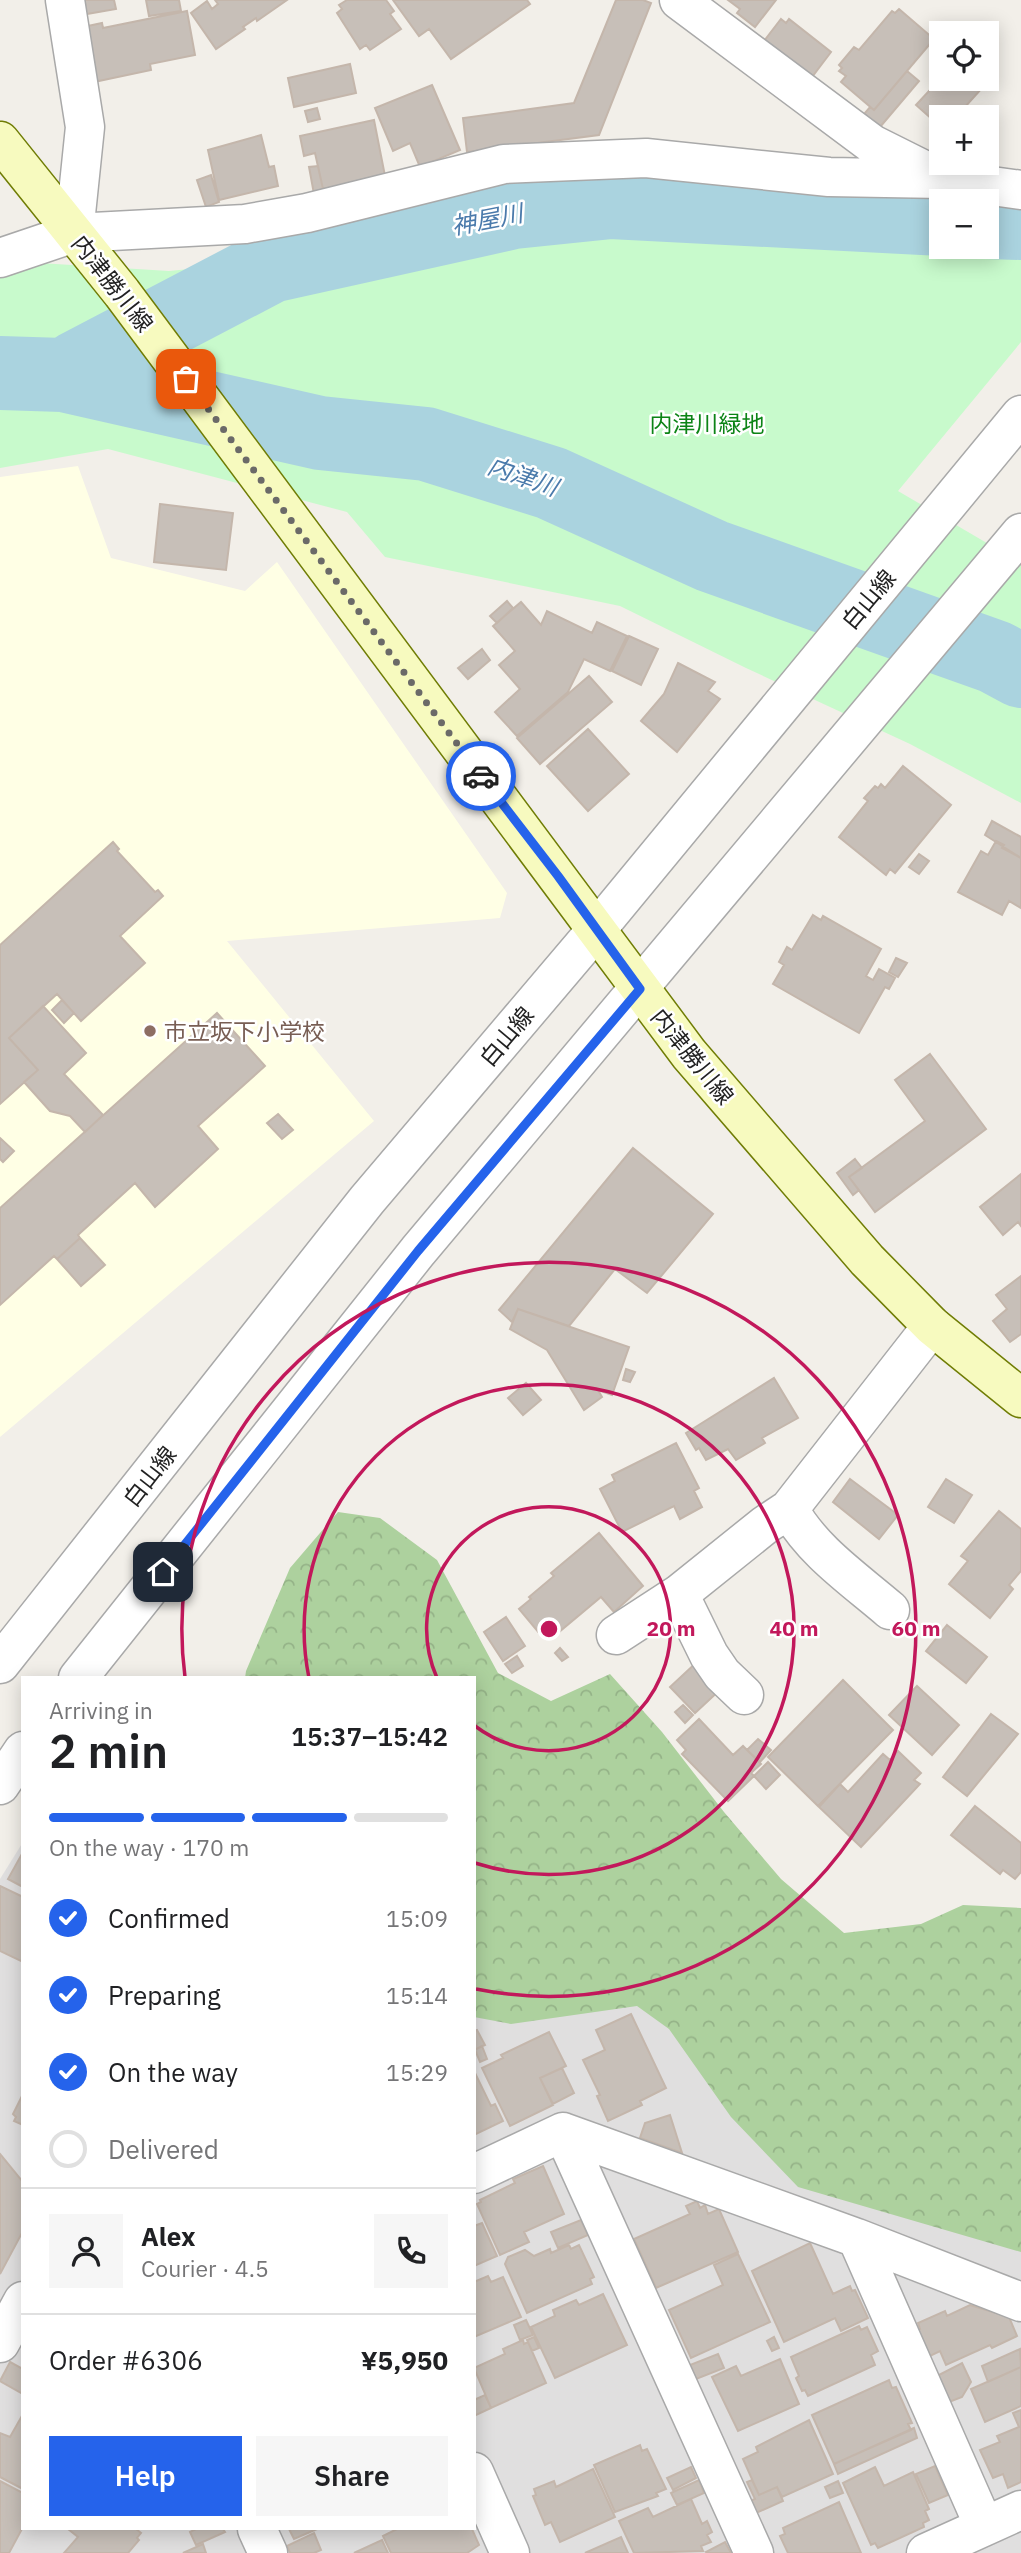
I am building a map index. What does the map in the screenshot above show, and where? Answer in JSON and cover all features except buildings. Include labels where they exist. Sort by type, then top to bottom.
[{"type":"main road","name":"内津勝川線","points":[[0,141],[122,293],[689,1054],[840,1229],[932,1326],[1021,1398]]},
{"type":"street","points":[[65,0],[85,127],[74,233]]},
{"type":"street","points":[[679,0],[872,144],[942,179]]},
{"type":"street","points":[[0,258],[74,233],[245,224],[307,213],[504,164],[646,158],[828,177],[942,179],[1021,190]]},
{"type":"street","name":"白山線","points":[[0,1664],[367,1200],[597,929],[786,696],[1021,415]]},
{"type":"street","points":[[80,1676],[418,1251],[1015,540]]},
{"type":"street","points":[[616,1635],[679,1594],[789,1509],[932,1326]]},
{"type":"street","points":[[789,1509],[799,1528],[813,1544],[890,1610]]},
{"type":"street","points":[[679,1594],[709,1655],[722,1674],[744,1695]]},
{"type":"street","points":[[0,1784],[21,1754]]},
{"type":"street","points":[[476,2173],[563,2132],[857,2238],[1021,2302]]},
{"type":"street","points":[[563,2132],[754,2553]]},
{"type":"street","points":[[857,2238],[984,2526]]},
{"type":"street","points":[[0,2343],[21,2305]]},
{"type":"street","points":[[476,2476],[510,2553]]},
{"type":"street","points":[[926,2553],[1021,2510]]},
{"type":"street","points":[[257,2530],[268,2553]]},
{"type":"shaded area","name":"市立坂下小学校","points":[[78,466],[111,558],[245,591],[277,562],[507,893],[500,918],[227,941],[374,1121],[0,1437],[0,477]]},
{"type":"shaded area","points":[[21,1845],[21,2530],[476,2530],[476,1999],[615,1986],[1021,2133],[1021,2553],[0,2553],[0,1879]]},
{"type":"green space","name":"内津川緑地","points":[[561,218],[920,223],[929,224],[929,259],[999,259],[999,230],[1021,232],[1021,342],[898,491],[1021,563],[1021,803],[910,744],[620,606],[385,557],[347,512],[108,449],[0,468],[0,271],[23,262],[169,271],[424,246]]},
{"type":"green space","points":[[338,1512],[380,1518],[437,1560],[498,1673],[551,1701],[610,1674],[662,1732],[724,1812],[781,1879],[844,1933],[921,1924],[963,1905],[1021,1908],[1021,2252],[798,2187],[731,2117],[669,2029],[637,2006],[511,2024],[476,2017],[476,1676],[245,1676],[290,1568]]},
{"type":"waterway","name":"神屋川","points":[[76,368],[271,266],[514,212],[611,202],[929,218]]},
{"type":"waterway","name":"神屋川","points":[[999,222],[1021,223]]},
{"type":"waterway","name":"内津川","points":[[0,373],[63,375],[320,433],[426,444],[551,483],[712,556],[995,657],[1021,671]]},
{"type":"way so far","points":[[186,379],[481,776]]},
{"type":"place","name":"市立坂下小学校","points":[[150,1031]]},
{"type":"route","points":[[163,1572],[418,1251],[640,989],[481,776]]}]
